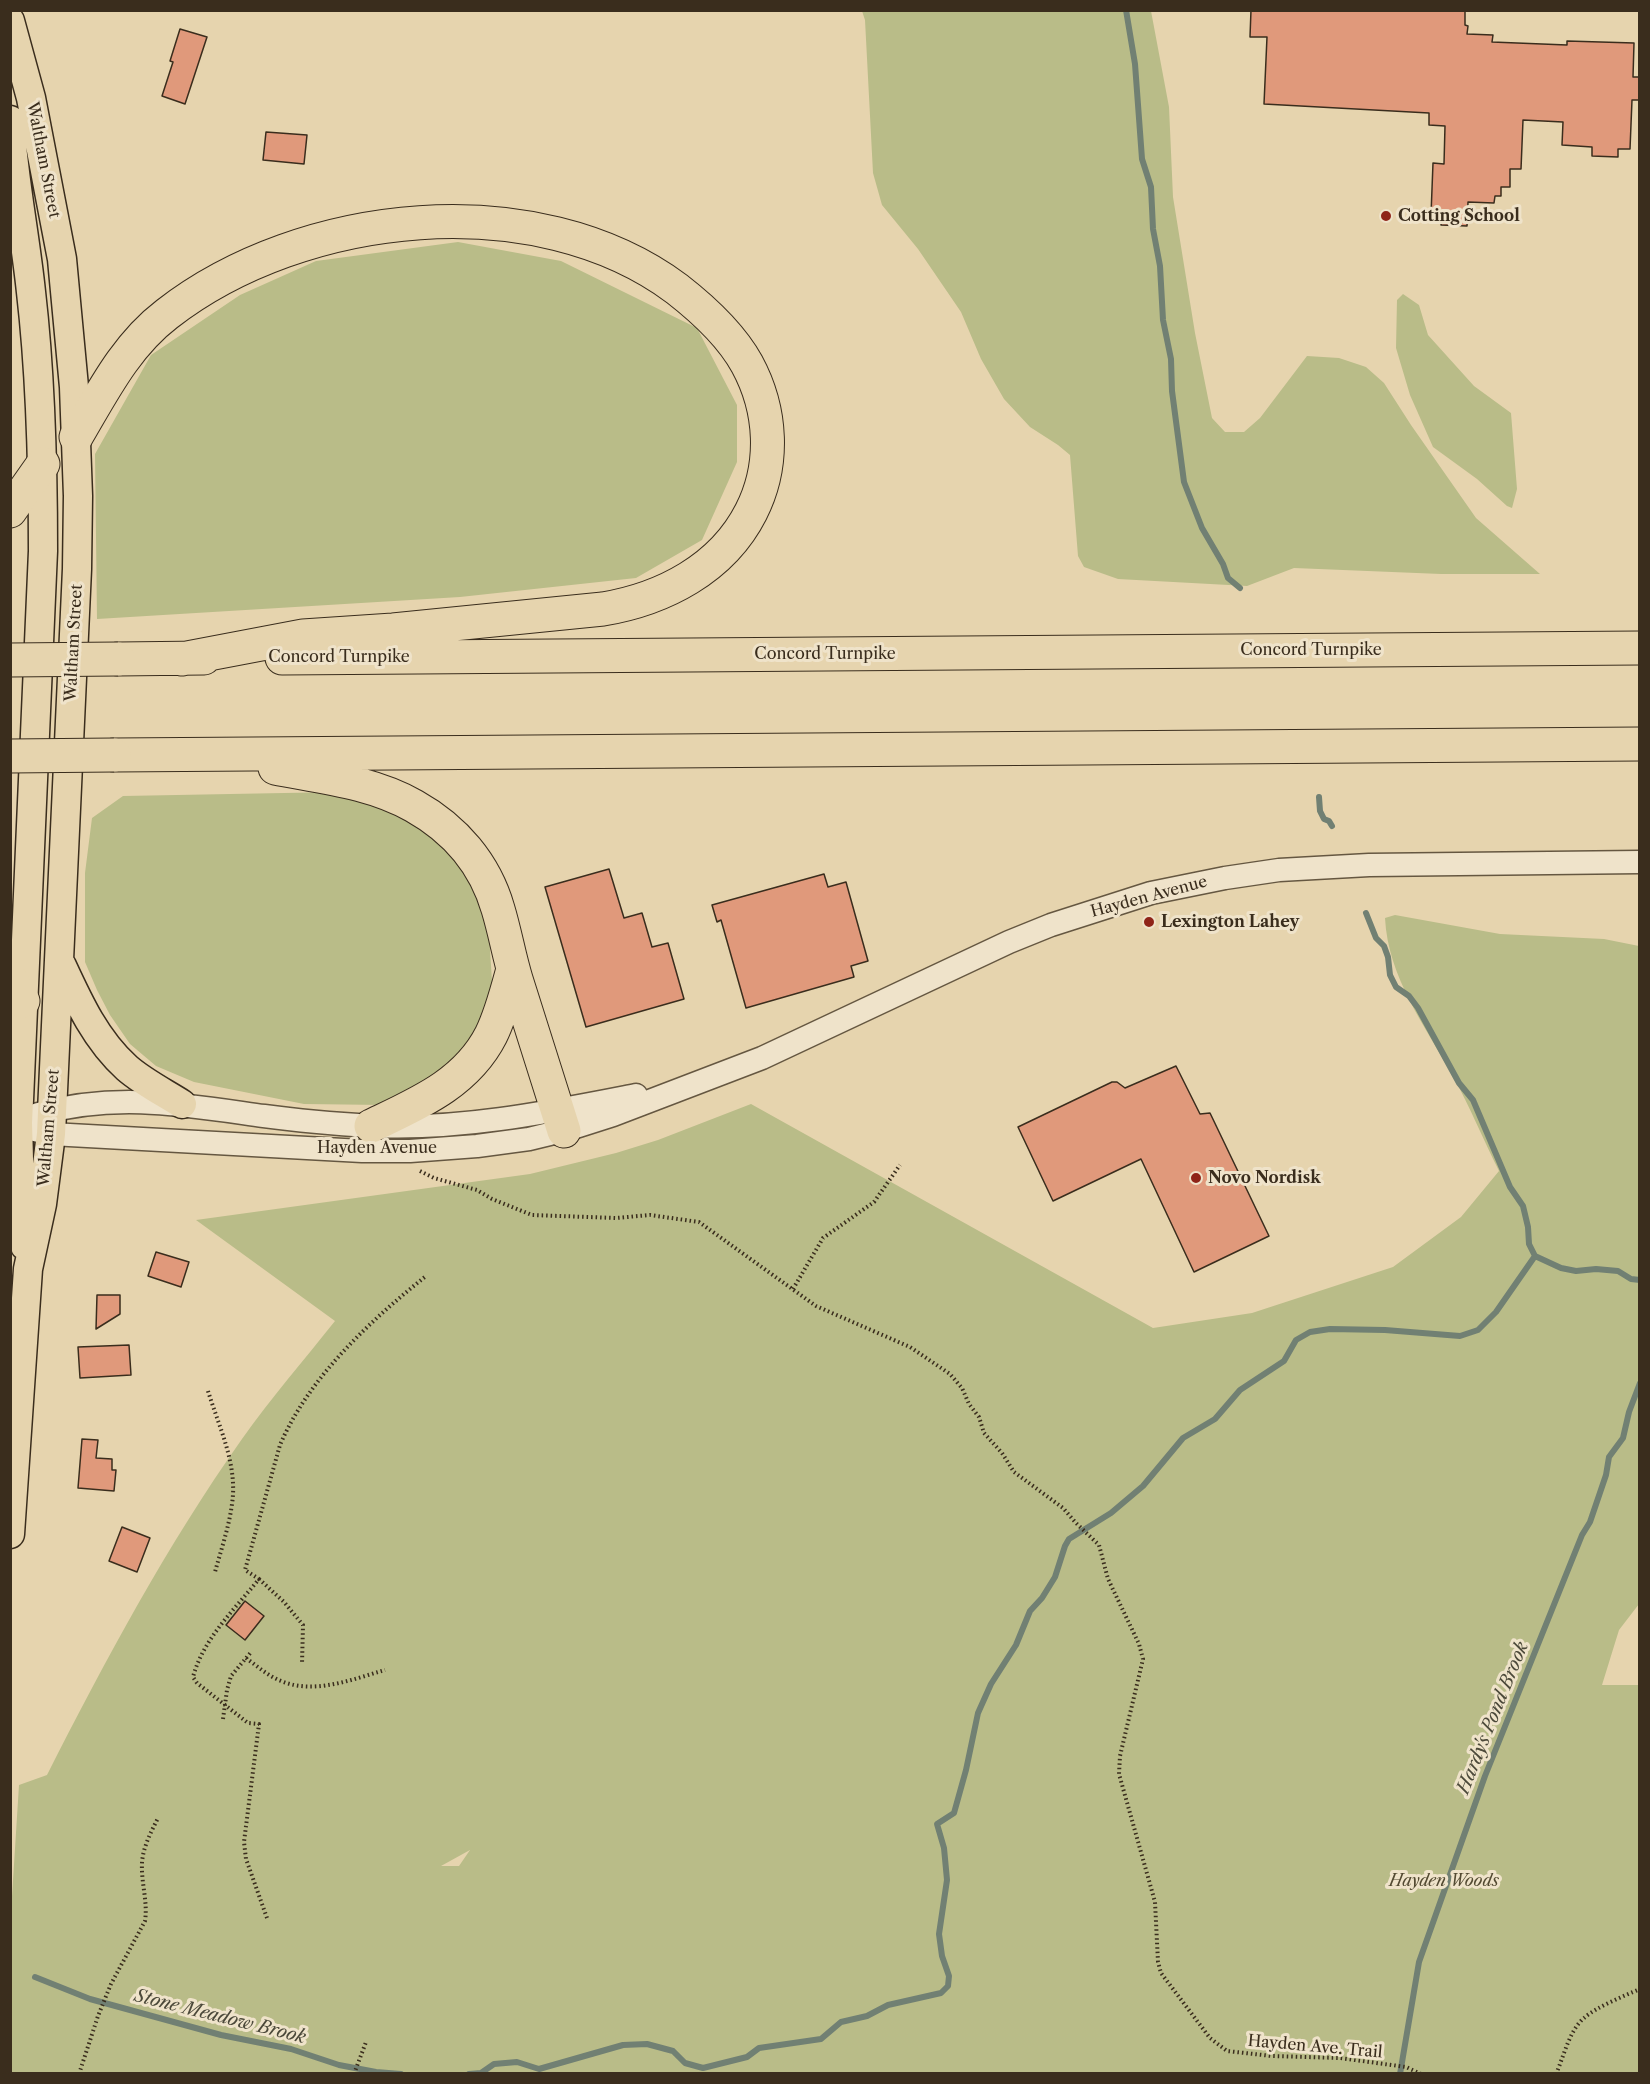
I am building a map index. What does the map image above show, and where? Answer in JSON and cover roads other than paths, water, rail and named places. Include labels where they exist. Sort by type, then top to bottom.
[{"type":"highway","points":[[76,437],[109,381],[135,344],[156,323],[193,296],[252,264],[295,248],[357,231],[417,223],[476,223],[518,227],[569,237],[616,253],[652,272],[697,306],[731,341],[751,373],[760,394],[767,426],[766,460],[759,494],[743,526],[722,553],[694,575],[672,587],[629,604],[603,609],[393,630],[303,636],[182,658]]},
{"type":"highway","points":[[10,511],[43,464]]},
{"type":"highway","name":"Concord Turnpike","points":[[10,660],[1640,648]]},
{"type":"highway","points":[[10,756],[1640,744]]},
{"type":"highway","points":[[208,754],[362,786],[404,801],[433,818],[467,849],[489,884],[499,910],[513,969],[561,1121]]},
{"type":"highway","points":[[371,1126],[432,1096],[453,1082],[470,1065],[484,1047],[495,1026],[513,969]]},
{"type":"main road","name":"Waltham Street","points":[[10,21],[21,99],[52,205],[62,259],[74,387],[78,551],[52,1123],[42,1203],[28,1269],[10,1534]]},
{"type":"main road","name":"Waltham Street","points":[[10,120],[13,160],[33,308],[43,464],[43,551],[17,990],[20,1196],[28,1269]]},
{"type":"main road","points":[[20,210],[52,205]]},
{"type":"main road","points":[[60,960],[86,1015],[111,1052],[137,1076],[182,1104]]},
{"type":"street","name":"Hayden Avenue","points":[[52,1123],[388,1151],[489,1145],[529,1139],[561,1121],[693,1084],[762,1058],[1017,938],[1151,893],[1243,875],[1334,866],[1640,862]]},
{"type":"street","name":"Hayden Avenue","points":[[52,1123],[129,1101],[182,1104],[275,1117],[371,1126],[561,1121]]},
{"type":"street","points":[[18,1123],[35,1130],[52,1123]]},
{"type":"waterway","points":[[1126,10],[1135,64],[1142,159],[1151,187],[1153,229],[1160,266],[1163,320],[1171,359],[1172,391],[1184,482],[1202,528],[1223,564],[1228,578],[1240,588]]},
{"type":"waterway","points":[[1319,797],[1320,811],[1324,819],[1332,826]]},
{"type":"waterway","name":"Hardy's Pond Brook","points":[[1366,913],[1376,938],[1384,946],[1390,975],[1396,987],[1409,996],[1418,1008],[1459,1083],[1473,1100],[1510,1187],[1523,1206],[1529,1244],[1535,1256],[1561,1268],[1576,1271],[1596,1269],[1618,1271],[1631,1279],[1640,1280]]},
{"type":"waterway","name":"Stone Meadow Brook","points":[[469,2074],[481,2073],[494,2064],[517,2062],[539,2069],[623,2045],[647,2044],[673,2051],[685,2063],[703,2068],[747,2057],[759,2048],[821,2039],[841,2022],[867,2016],[888,2005],[941,1993],[948,1986],[949,1976],[942,1956],[939,1934],[947,1880],[944,1848],[937,1824],[954,1813],[978,1713],[991,1684],[1016,1645],[1030,1611],[1042,1598],[1055,1577],[1069,1539],[1111,1513],[1143,1486],[1183,1438],[1215,1419],[1240,1390],[1284,1361],[1296,1340],[1310,1332],[1330,1329],[1385,1330],[1460,1336],[1478,1330],[1496,1312],[1535,1256]]},
{"type":"waterway","name":"Hardy's Pond Brook","points":[[1400,2074],[1419,1962],[1485,1776],[1582,1535],[1590,1522],[1606,1475],[1609,1457],[1623,1438],[1629,1412],[1640,1383]]},
{"type":"waterway","name":"Stone Meadow Brook","points":[[35,1977],[90,1999],[221,2035],[291,2049],[339,2065],[401,2074]]},
{"type":"place","name":"Cotting School","points":[[1386,216]]},
{"type":"place","name":"Lexington Lahey","points":[[1149,922]]},
{"type":"place","name":"Novo Nordisk","points":[[1196,1178]]},
{"type":"park label","name":"Hayden Woods","points":[[1444,1881]]}]
